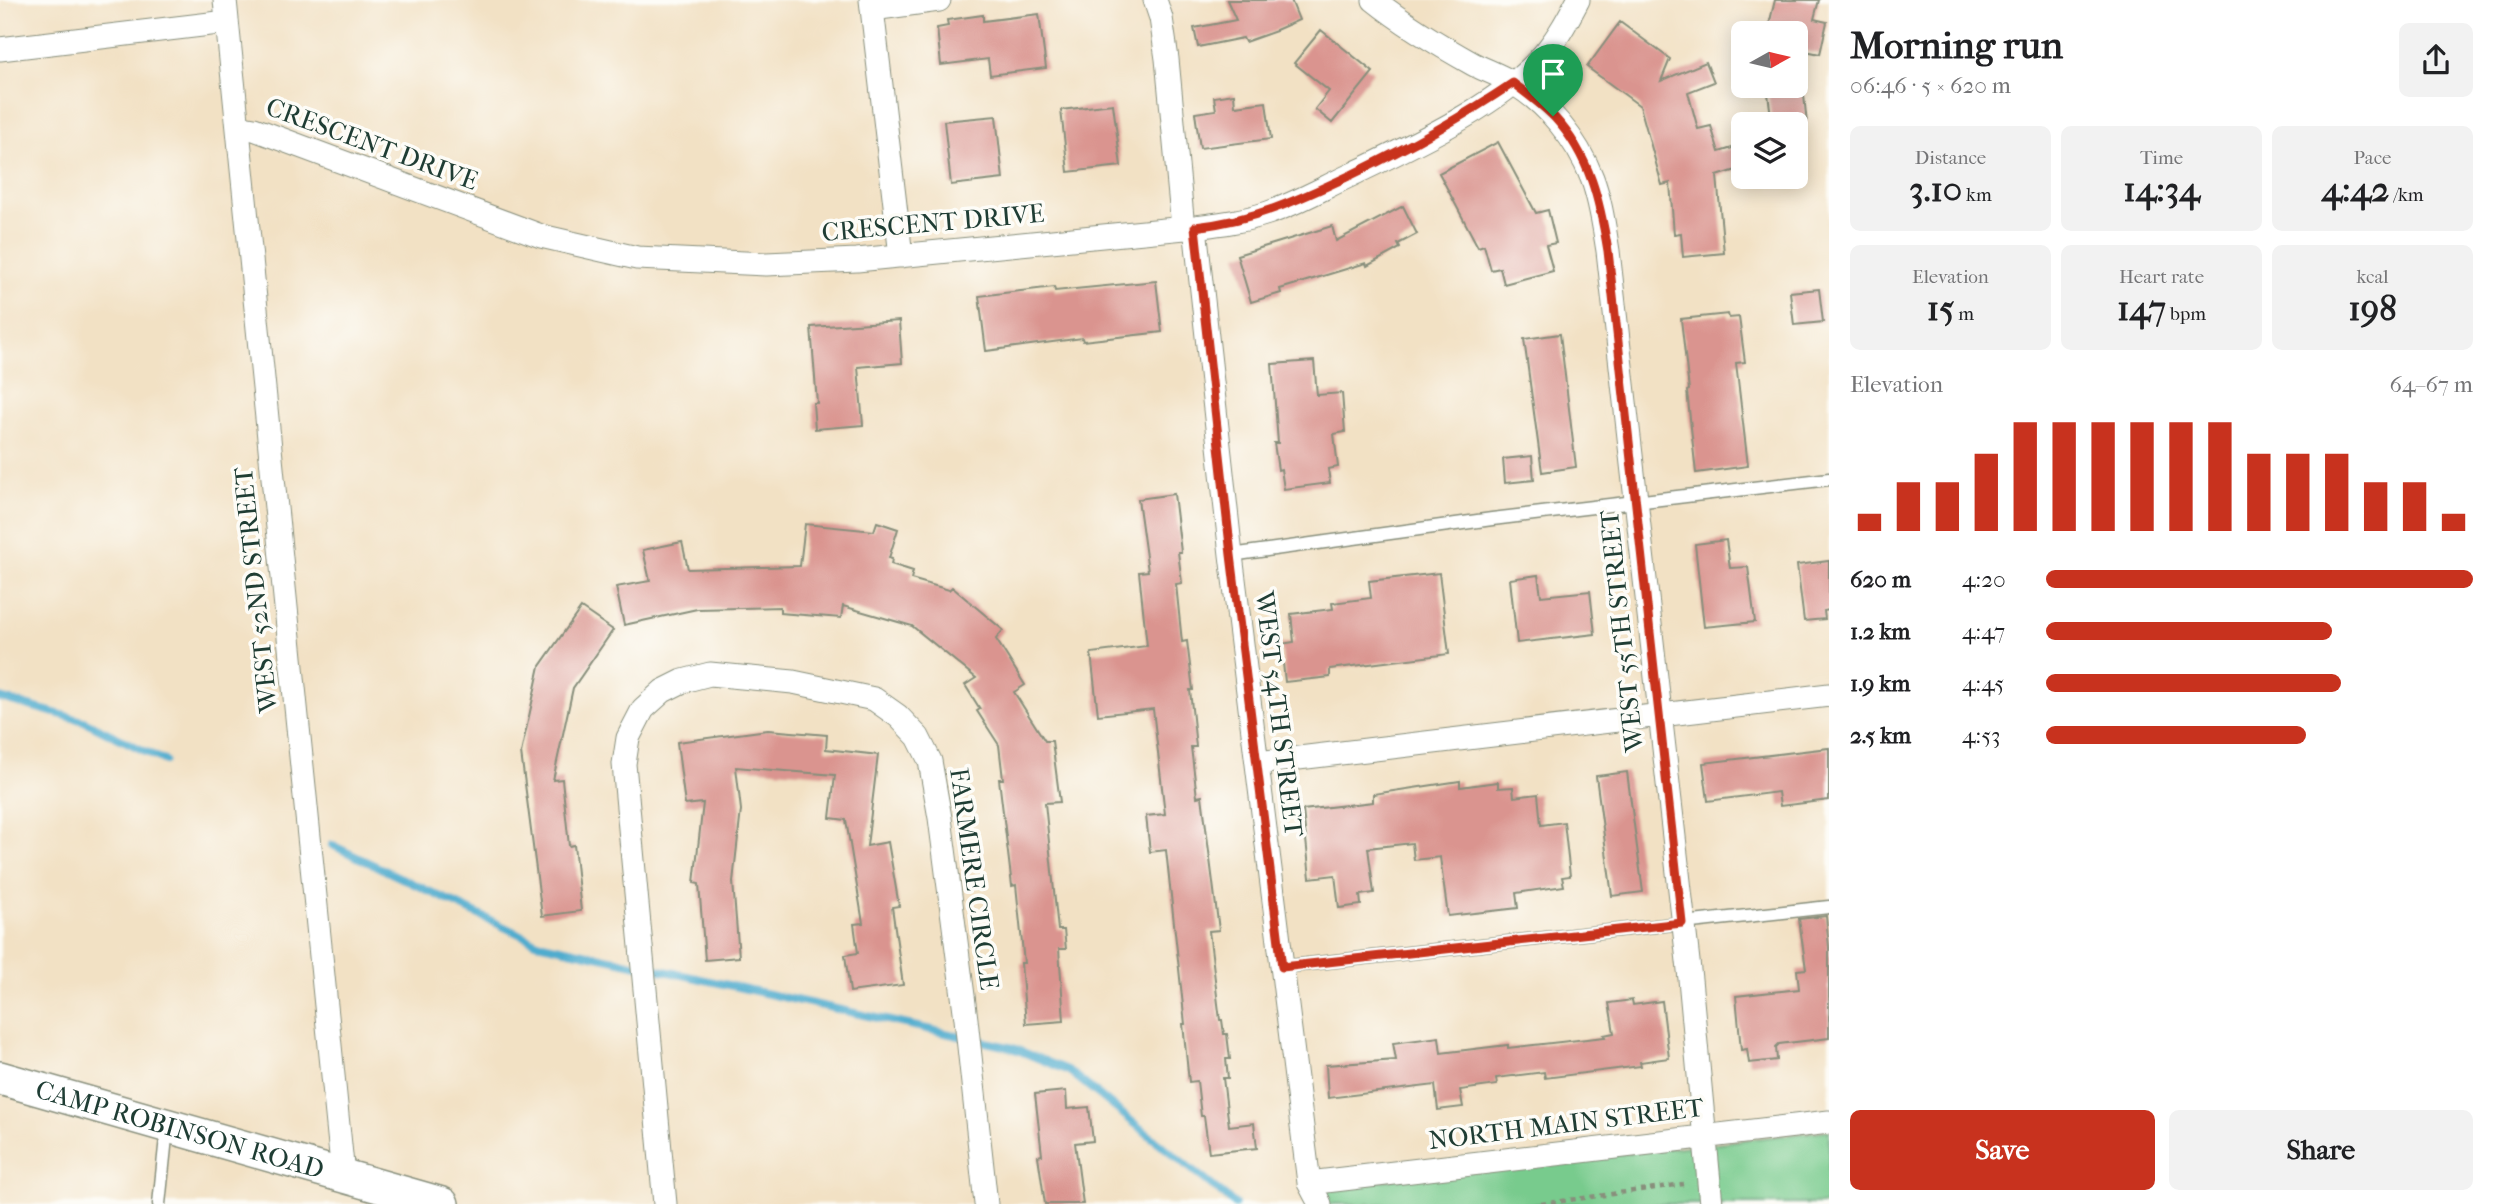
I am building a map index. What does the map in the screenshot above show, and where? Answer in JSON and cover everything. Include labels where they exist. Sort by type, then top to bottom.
[{"type":"main road","name":"CAMP ROBINSON ROAD","points":[[0,1078],[438,1204]]},
{"type":"street","points":[[901,256],[871,4],[939,0]]},
{"type":"street","name":"WEST 54TH STREET","points":[[1155,0],[1161,18],[1167,59],[1309,1183],[1320,1204]]},
{"type":"street","name":"WEST 55TH STREET","points":[[1374,0],[1396,18],[1473,64],[1513,83],[1553,116],[1571,137],[1592,177],[1600,202],[1608,251],[1711,1204]]},
{"type":"street","name":"CRESCENT DRIVE","points":[[238,126],[254,129],[541,236],[637,258],[766,264],[901,256],[1224,224],[1293,203],[1400,152],[1462,117],[1513,83],[1536,63],[1557,39],[1578,0]]},
{"type":"street","points":[[0,48],[226,11]]},
{"type":"street","name":"WEST 52ND STREET","points":[[226,11],[344,1175]]},
{"type":"street","name":"FARMERE CIRCLE","points":[[666,1204],[624,771],[628,738],[643,709],[663,691],[683,681],[710,674],[793,682],[874,699],[898,716],[918,737],[930,761],[940,818],[986,1204]]},
{"type":"street","points":[[1257,762],[1829,695]]},
{"type":"street","name":"NORTH MAIN STREET","points":[[1309,1183],[1829,1122]]},
{"type":"lane","points":[[1231,555],[1492,519],[1829,479]]},
{"type":"lane","points":[[1282,967],[1829,907]]},
{"type":"lane","points":[[159,1204],[167,1125]]},
{"type":"path","points":[[1541,1204],[1683,1184]]},
{"type":"green space","points":[[1829,1130],[1829,1204],[1325,1204],[1325,1187]]},
{"type":"building","points":[[1227,0],[1291,0],[1299,20],[1245,42],[1243,38],[1198,47],[1194,28],[1236,20]]},
{"type":"building","points":[[1775,0],[1819,0],[1814,19],[1827,22],[1820,54],[1808,52],[1808,21],[1770,21]]},
{"type":"building","points":[[1039,14],[1046,68],[990,75],[988,59],[941,65],[937,28],[948,26],[947,20],[983,15],[983,21]]},
{"type":"building","points":[[1620,22],[1670,59],[1661,81],[1706,62],[1714,82],[1688,92],[1698,129],[1711,126],[1719,152],[1731,148],[1731,172],[1717,176],[1724,253],[1683,257],[1681,233],[1674,234],[1670,183],[1662,185],[1640,106],[1587,67]]},
{"type":"building","points":[[1321,30],[1373,72],[1332,123],[1315,109],[1329,91],[1294,63]]},
{"type":"building","points":[[1234,94],[1235,106],[1266,102],[1271,139],[1200,148],[1195,113],[1216,110],[1214,97]]},
{"type":"building","points":[[1769,98],[1804,98],[1806,112],[1770,112]]},
{"type":"building","points":[[1113,104],[1121,166],[1068,172],[1061,110]]},
{"type":"building","points":[[996,116],[1003,179],[951,185],[944,121]]},
{"type":"building","points":[[1498,142],[1536,213],[1548,210],[1556,243],[1546,245],[1553,271],[1504,284],[1500,268],[1491,270],[1484,245],[1478,247],[1439,173]]},
{"type":"building","points":[[1403,206],[1417,234],[1398,244],[1400,248],[1367,266],[1366,263],[1280,289],[1281,293],[1251,302],[1237,255],[1332,226],[1336,241]]},
{"type":"building","points":[[1156,281],[1162,332],[1083,341],[1082,338],[986,351],[979,296],[1054,287],[1055,291]]},
{"type":"building","points":[[1819,289],[1823,322],[1794,325],[1790,292]]},
{"type":"building","points":[[1728,314],[1729,318],[1739,317],[1745,362],[1736,363],[1748,466],[1696,473],[1681,319]]},
{"type":"building","points":[[899,321],[902,363],[858,367],[863,425],[815,429],[813,403],[817,403],[811,327]]},
{"type":"building","points":[[1560,334],[1576,467],[1542,472],[1524,339]]},
{"type":"building","points":[[1314,361],[1317,395],[1342,393],[1345,432],[1334,434],[1338,467],[1328,469],[1330,483],[1284,489],[1274,443],[1278,443],[1272,364]]},
{"type":"building","points":[[1532,456],[1534,480],[1505,483],[1503,459]]},
{"type":"building","points":[[1174,494],[1182,583],[1176,584],[1182,642],[1187,641],[1193,690],[1190,690],[1196,747],[1191,747],[1197,797],[1202,796],[1219,930],[1209,931],[1220,1020],[1224,1034],[1227,1034],[1230,1059],[1226,1059],[1228,1078],[1223,1078],[1229,1126],[1254,1123],[1257,1148],[1209,1153],[1197,1081],[1189,1082],[1166,850],[1150,852],[1146,816],[1165,814],[1153,709],[1098,715],[1091,653],[1147,646],[1139,572],[1148,571],[1138,499]]},
{"type":"building","points":[[877,522],[898,529],[889,558],[892,559],[891,564],[913,571],[911,579],[949,590],[952,587],[1003,630],[996,639],[1025,685],[1014,692],[1045,741],[1052,741],[1060,802],[1045,803],[1058,930],[1064,930],[1066,949],[1059,949],[1064,1021],[1026,1024],[1021,963],[1024,963],[1016,885],[1012,886],[999,779],[1003,779],[999,745],[977,711],[980,709],[965,685],[976,678],[912,626],[843,606],[841,618],[780,613],[780,607],[697,609],[624,625],[616,587],[650,581],[643,550],[682,542],[688,569],[800,566],[805,524],[874,531]]},
{"type":"building","points":[[1726,540],[1730,568],[1748,567],[1755,622],[1704,627],[1695,544]]},
{"type":"building","points":[[1829,561],[1829,610],[1824,611],[1825,619],[1804,621],[1797,565]]},
{"type":"building","points":[[1439,573],[1449,654],[1330,669],[1330,677],[1285,682],[1281,644],[1294,642],[1291,614],[1333,609],[1332,603],[1371,598],[1369,581]]},
{"type":"building","points":[[1538,575],[1541,596],[1590,591],[1595,634],[1517,643],[1510,579]]},
{"type":"building","points":[[581,608],[613,630],[573,688],[553,780],[562,779],[569,846],[574,845],[581,911],[542,916],[521,753],[540,666]]},
{"type":"building","points":[[768,730],[827,735],[826,749],[878,755],[867,846],[888,842],[899,906],[892,907],[903,985],[850,992],[845,955],[858,953],[854,924],[863,923],[846,820],[830,818],[835,775],[736,767],[741,810],[733,882],[739,957],[705,960],[699,884],[694,883],[703,803],[685,805],[677,742]]},
{"type":"building","points":[[1829,748],[1829,800],[1780,806],[1778,792],[1708,801],[1703,763]]},
{"type":"building","points":[[1627,772],[1643,892],[1612,896],[1596,776]]},
{"type":"building","points":[[1460,781],[1460,787],[1498,782],[1498,788],[1513,787],[1514,797],[1538,794],[1541,825],[1564,822],[1570,876],[1562,877],[1564,886],[1516,893],[1518,908],[1448,916],[1440,857],[1414,860],[1412,843],[1368,848],[1374,893],[1360,895],[1361,905],[1339,908],[1335,875],[1310,878],[1303,810],[1373,802],[1373,794]]},
{"type":"building","points":[[1826,916],[1829,947],[1829,1038],[1779,1044],[1776,1047],[1777,1060],[1749,1063],[1747,1049],[1741,1050],[1736,996],[1799,989],[1797,970],[1806,969],[1799,919]]},
{"type":"building","points":[[1632,1000],[1633,1005],[1662,1001],[1669,1058],[1640,1062],[1641,1066],[1545,1078],[1544,1072],[1496,1078],[1497,1085],[1460,1090],[1463,1107],[1438,1110],[1435,1085],[1328,1098],[1326,1065],[1396,1060],[1393,1043],[1439,1037],[1441,1053],[1605,1037],[1604,1035],[1614,1033],[1609,1003]]},
{"type":"building","points":[[1066,1091],[1067,1109],[1089,1107],[1093,1141],[1075,1143],[1083,1204],[1045,1204],[1038,1156],[1042,1155],[1035,1094]]},
{"type":"waterway","points":[[0,698],[84,721],[165,761]]},
{"type":"waterway","points":[[332,845],[538,943],[1013,1048],[1069,1071],[1235,1204]]},
{"type":"route","points":[[1513,83],[1553,116],[1571,137],[1592,177],[1600,202],[1608,251],[1682,923],[1282,967],[1231,555],[1195,227],[1224,224],[1293,203],[1400,152],[1462,117],[1513,83]]}]
